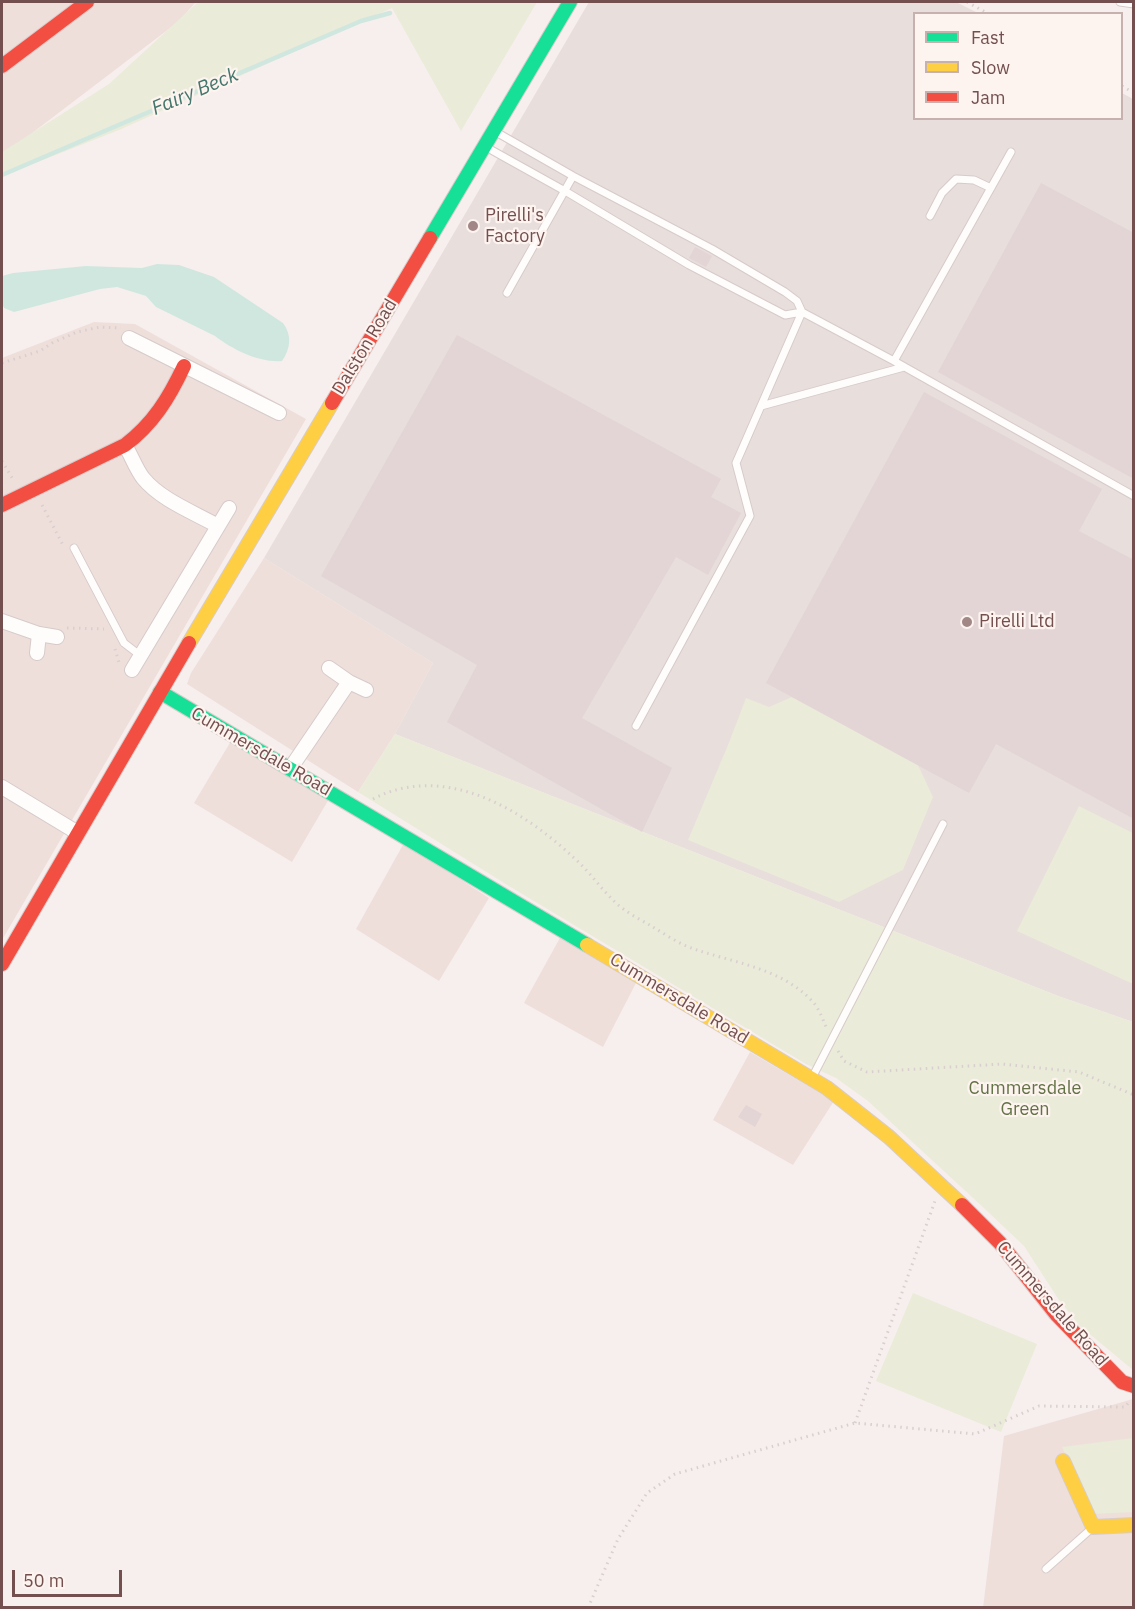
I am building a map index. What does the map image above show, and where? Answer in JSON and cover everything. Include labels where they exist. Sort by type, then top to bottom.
[{"type":"street","name":"Dalston Road","points":[[2,964],[160,692],[570,2]]},
{"type":"street","points":[[2,66],[80,4]]},
{"type":"street","points":[[129,338],[279,413]]},
{"type":"street","points":[[2,505],[125,445],[141,433],[165,405],[184,366]]},
{"type":"street","points":[[125,445],[143,478],[153,487],[167,498],[218,526]]},
{"type":"street","points":[[132,670],[229,508]]},
{"type":"street","points":[[2,621],[39,634],[57,637]]},
{"type":"street","points":[[36,653],[39,634]]},
{"type":"street","points":[[329,668],[349,682],[366,690]]},
{"type":"street","points":[[290,769],[349,682]]},
{"type":"street","name":"Cummersdale Road","points":[[160,692],[827,1088],[889,1137],[941,1185],[1000,1243],[1056,1314],[1122,1382],[1134,1386]]},
{"type":"street","points":[[2,787],[78,833]]},
{"type":"street","points":[[1063,1461],[1093,1527],[1134,1525]]},
{"type":"lane","points":[[1120,2],[1134,4]]},
{"type":"lane","points":[[494,131],[573,176],[702,243],[797,301],[802,312],[1134,496]]},
{"type":"lane","points":[[484,146],[565,191],[689,266],[785,315],[802,312]]},
{"type":"lane","points":[[894,361],[1011,152]]},
{"type":"lane","points":[[507,293],[573,176]]},
{"type":"lane","points":[[930,216],[942,193],[956,179],[974,180],[991,188]]},
{"type":"lane","points":[[636,726],[750,516],[736,463],[802,312]]},
{"type":"lane","points":[[761,406],[904,367]]},
{"type":"lane","points":[[74,548],[124,643],[141,656]]},
{"type":"lane","points":[[812,1078],[943,824]]},
{"type":"lane","points":[[1046,1569],[1093,1527]]},
{"type":"path","points":[[967,2],[985,12]]},
{"type":"path","points":[[57,637],[63,628],[104,629]]},
{"type":"path","points":[[361,810],[374,798],[395,789],[418,787],[440,787],[476,794],[504,806],[528,819],[553,839],[594,877],[612,899],[629,913],[695,950],[721,956],[778,976],[797,988],[814,1002],[844,1061],[867,1072],[1002,1064],[1079,1072],[1134,1095]]},
{"type":"path","points":[[855,1423],[941,1185]]},
{"type":"path","points":[[588,1608],[618,1539],[647,1493],[675,1474],[855,1423],[975,1434],[1039,1406],[1125,1407],[1134,1397]]},
{"type":"shaded area","points":[[2,2],[196,2],[178,22],[2,156]]},
{"type":"shaded area","points":[[589,2],[956,2],[976,12],[913,12],[913,120],[1123,120],[1123,94],[1133,99],[1133,1022],[1058,996],[395,734],[433,663],[264,558]]},
{"type":"shaded area","points":[[94,322],[135,324],[306,419],[2,940],[2,358]]},
{"type":"shaded area","points":[[264,558],[433,663],[395,734],[358,792],[187,684],[191,673]]},
{"type":"shaded area","points":[[231,741],[329,799],[292,862],[194,803]]},
{"type":"shaded area","points":[[404,843],[489,898],[439,981],[356,929]]},
{"type":"shaded area","points":[[561,936],[636,983],[603,1047],[524,1003]]},
{"type":"shaded area","points":[[750,1052],[834,1101],[793,1165],[713,1120]]},
{"type":"shaded area","points":[[1133,1399],[1133,1607],[983,1608],[1004,1436]]},
{"type":"green space","points":[[198,2],[537,2],[461,131],[392,8],[119,130],[2,176],[2,152],[109,84]]},
{"type":"green space","points":[[792,697],[918,765],[933,797],[903,870],[839,902],[688,840],[746,698],[769,707]]},
{"type":"green space","name":"Cummersdale Green","points":[[395,734],[1058,996],[1133,1022],[1133,1370],[1080,1326],[1057,1297],[1024,1246],[868,1101],[836,1078],[806,1064],[509,886],[358,792]]},
{"type":"green space","points":[[1079,806],[1133,833],[1133,984],[1017,931]]},
{"type":"green space","points":[[913,1293],[1037,1344],[1001,1432],[876,1381]]},
{"type":"green space","points":[[1133,1438],[1133,1512],[1092,1514],[1062,1447]]},
{"type":"water","points":[[157,264],[179,265],[214,277],[283,323],[288,332],[289,342],[282,361],[265,360],[247,354],[156,307],[146,296],[117,287],[100,289],[14,312],[4,308],[2,304],[2,276],[13,273],[86,266],[142,268]]},
{"type":"building","points":[[1041,183],[1134,233],[1134,479],[938,372]]},
{"type":"building","points":[[695,247],[712,256],[706,267],[689,258]]},
{"type":"building","points":[[457,335],[721,479],[711,497],[741,513],[708,575],[676,557],[582,718],[672,768],[642,832],[447,722],[477,665],[321,576]]},
{"type":"building","name":"Pirelli Ltd","points":[[924,392],[1102,489],[1079,531],[1134,560],[1134,819],[996,744],[969,793],[766,683]]},
{"type":"building","points":[[746,1105],[762,1114],[755,1127],[738,1117]]},
{"type":"waterway","name":"Fairy Beck","points":[[2,175],[361,21],[390,13]]},
{"type":"traffic: fast","points":[[430,238],[570,2]]},
{"type":"traffic: fast","points":[[160,692],[587,945]]},
{"type":"traffic: slow","points":[[189,643],[332,403]]},
{"type":"traffic: slow","points":[[587,945],[827,1088],[889,1137],[962,1205]]},
{"type":"traffic: slow","points":[[1063,1461],[1093,1527],[1134,1525]]},
{"type":"traffic: jam","points":[[2,66],[87,2]]},
{"type":"traffic: jam","points":[[332,403],[430,238]]},
{"type":"traffic: jam","points":[[2,505],[125,445],[159,410],[184,366]]},
{"type":"traffic: jam","points":[[2,964],[189,643]]},
{"type":"traffic: jam","points":[[962,1205],[1000,1243],[1056,1314],[1122,1382],[1134,1386]]},
{"type":"place","name":"Pirelli's Factory","points":[[473,226]]},
{"type":"place","name":"Pirelli Ltd","points":[[967,622]]}]
